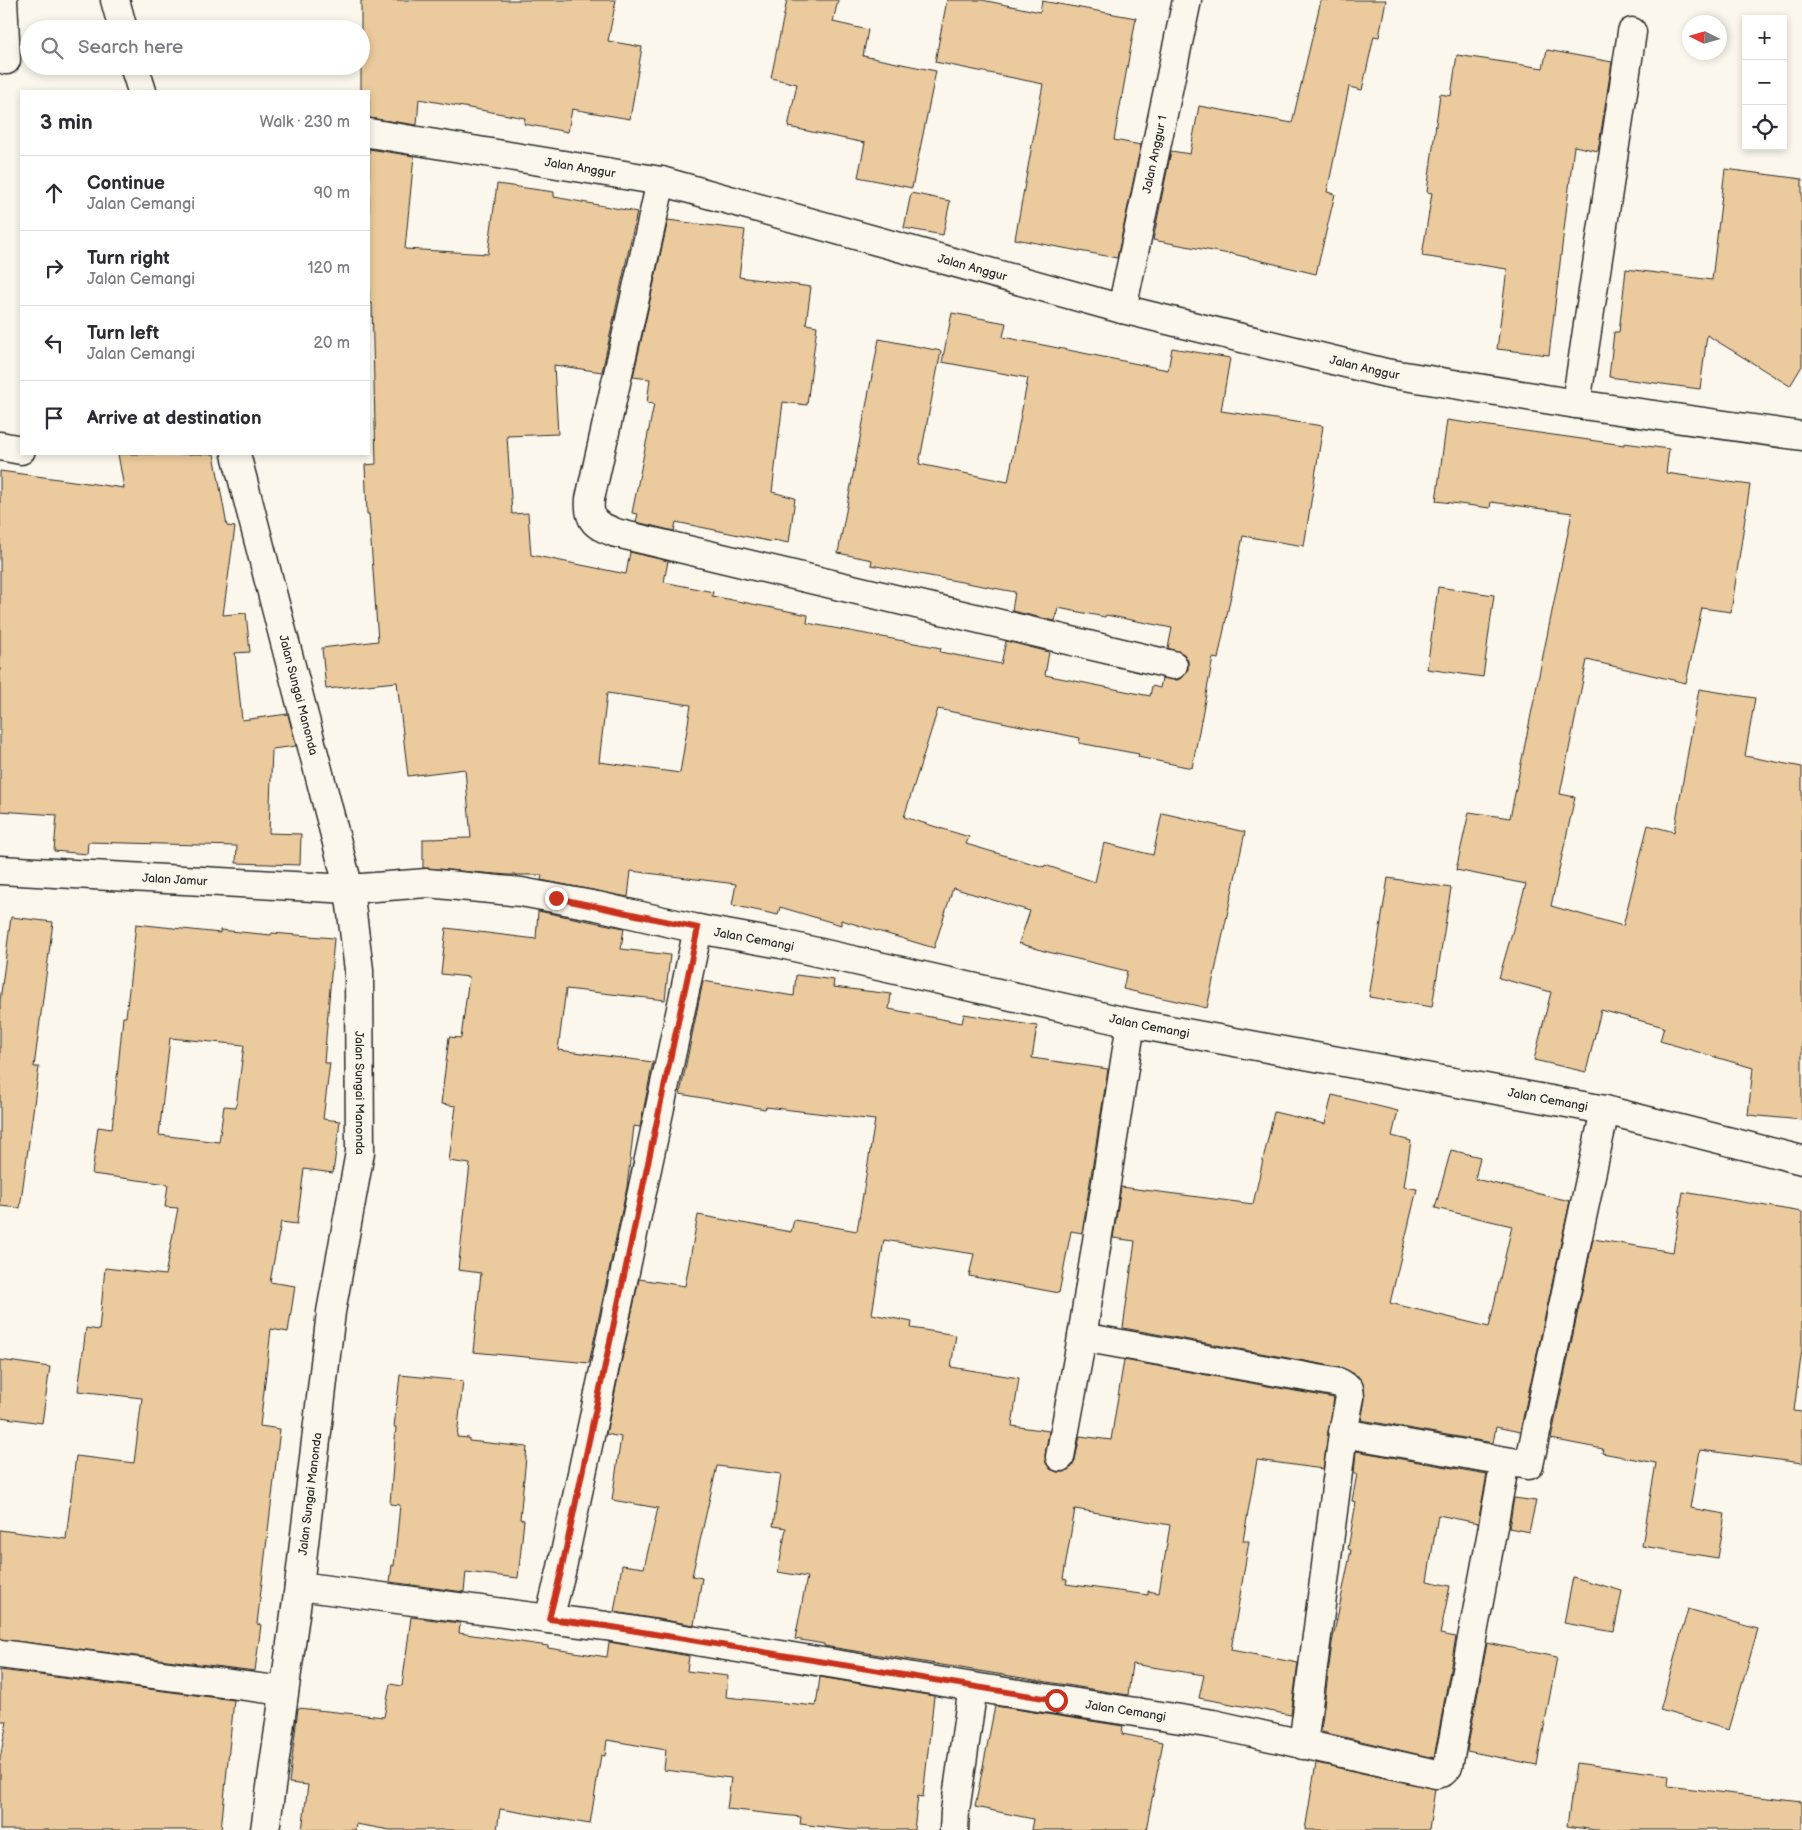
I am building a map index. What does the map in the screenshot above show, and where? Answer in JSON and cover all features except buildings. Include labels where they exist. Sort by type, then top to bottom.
[{"type":"street","points":[[3,0],[12,58]]},
{"type":"street","points":[[115,0],[121,20]]},
{"type":"street","name":"Jalan Anggur 1","points":[[1122,308],[1187,0]]},
{"type":"street","points":[[1576,404],[1632,32]]},
{"type":"street","points":[[137,75],[142,90]]},
{"type":"street","name":"Jalan Anggur","points":[[370,133],[661,181],[1122,308],[1386,373],[1430,382],[1802,436]]},
{"type":"street","points":[[661,181],[590,499],[589,512],[592,519],[602,528],[616,533],[1173,665]]},
{"type":"street","points":[[0,446],[20,450]]},
{"type":"street","name":"Jalan Sungai Manonda","points":[[236,455],[349,889],[359,970],[360,1152],[331,1312],[299,1586],[265,1830]]},
{"type":"street","name":"Jalan Jamur","points":[[0,870],[349,889]]},
{"type":"street","name":"Jalan Cemangi","points":[[349,889],[427,883],[522,892],[780,944],[1131,1023],[1605,1110],[1802,1160]]},
{"type":"street","name":"Jalan Cemangi","points":[[698,928],[563,1562],[549,1619],[606,1626],[973,1687],[1213,1724],[1436,1774],[1448,1767],[1505,1462]]},
{"type":"street","points":[[1060,1458],[1082,1337],[1131,1023]]},
{"type":"street","name":"Jalan Cemangi","points":[[1343,1433],[1529,1465],[1605,1110]]},
{"type":"street","points":[[1082,1337],[1340,1383],[1349,1388],[1350,1397],[1343,1433],[1303,1745]]},
{"type":"street","points":[[299,1586],[549,1619]]},
{"type":"street","points":[[0,1654],[284,1691]]},
{"type":"street","points":[[954,1830],[955,1811],[973,1687]]},
{"type":"route","points":[[556,898],[698,928],[561,1572],[549,1619],[606,1626],[1056,1700]]}]
